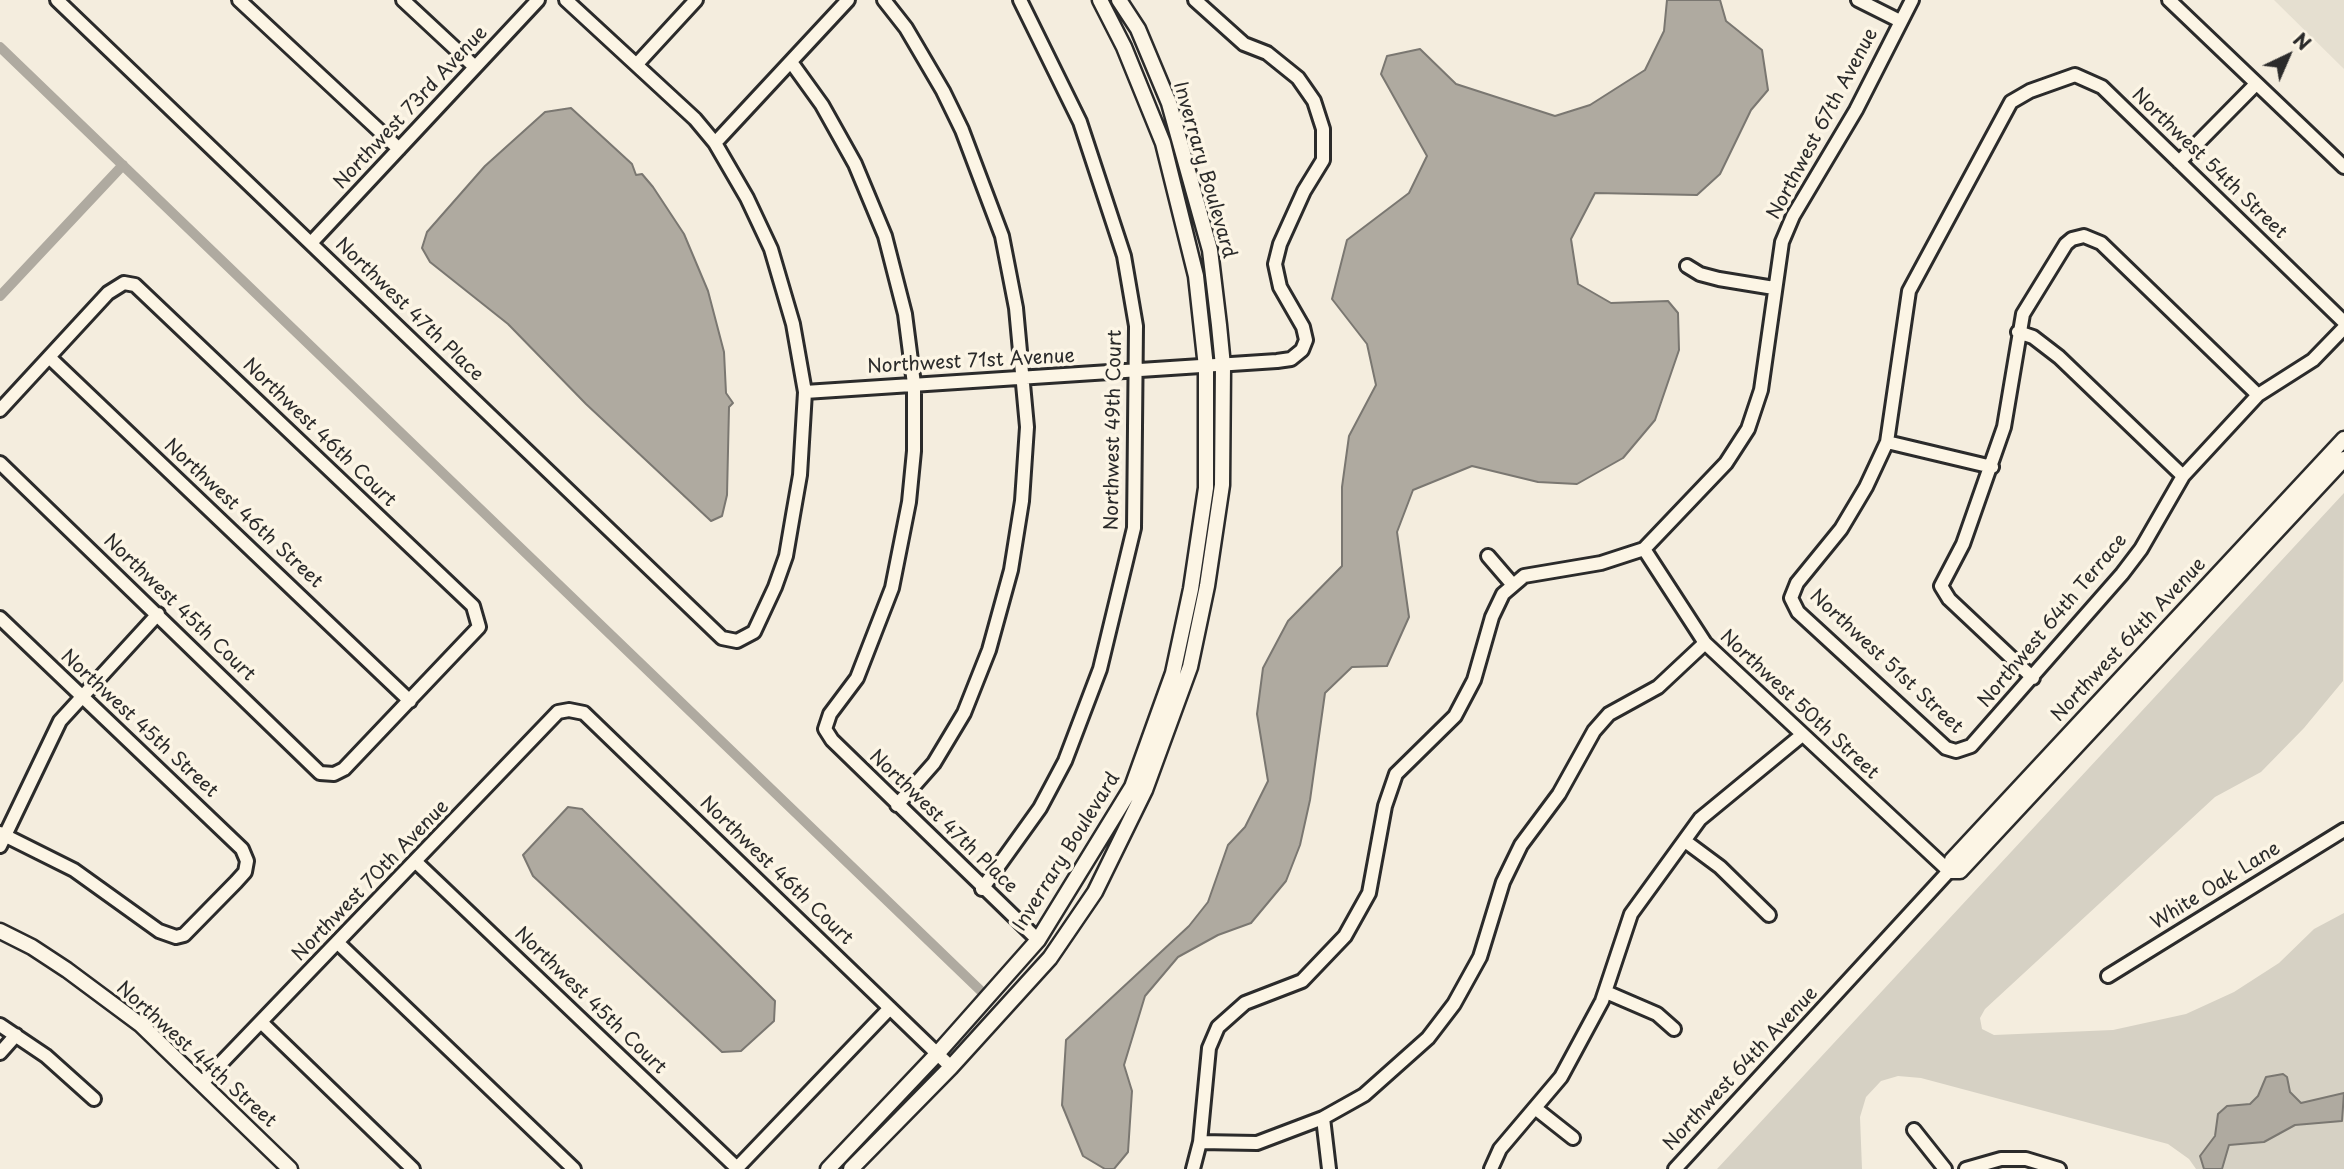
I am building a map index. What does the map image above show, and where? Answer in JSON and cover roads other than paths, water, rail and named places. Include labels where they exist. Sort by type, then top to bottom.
[{"type":"street","name":"Northwest 47th Place","points":[[57,0],[722,638],[737,642],[754,632],[786,556],[800,475],[805,392]]},
{"type":"street","points":[[239,0],[399,149]]},
{"type":"street","points":[[403,0],[475,67]]},
{"type":"street","name":"Northwest 73rd Avenue","points":[[311,243],[538,0]]},
{"type":"street","points":[[566,0],[695,119],[715,143],[747,198],[771,249],[793,324],[805,392]]},
{"type":"street","points":[[637,64],[696,0]]},
{"type":"street","points":[[715,143],[849,0]]},
{"type":"street","points":[[884,0],[906,28],[943,91],[962,131],[1002,236],[1016,308],[1027,427],[1022,501],[1011,570],[989,650],[964,713],[940,753],[897,805]]},
{"type":"street","name":"Northwest 49th Court","points":[[982,889],[1040,808],[1059,773],[1100,669],[1134,528],[1136,326],[1124,256],[1080,121],[1033,21],[1020,0]]},
{"type":"street","name":"Inverrary Boulevard","points":[[828,1169],[937,1054],[1038,940],[1132,787],[1173,673],[1191,589],[1206,488],[1206,367],[1196,276],[1163,143],[1124,47],[1100,0]]},
{"type":"street","name":"Inverrary Boulevard","points":[[853,1168],[951,1067],[1050,958],[1095,892],[1145,790],[1190,667],[1208,586],[1222,473],[1223,366],[1210,250],[1189,173],[1168,103],[1138,29],[1119,0]]},
{"type":"street","name":"Northwest 71st Avenue","points":[[805,392],[1223,366],[1291,359],[1302,350],[1306,340],[1303,327],[1280,287],[1275,264],[1280,244],[1304,191],[1323,160],[1323,129],[1314,101],[1298,78],[1267,53],[1244,44],[1195,0]]},
{"type":"street","name":"Northwest 67th Avenue","points":[[1858,0],[1900,21]]},
{"type":"street","name":"Northwest 67th Avenue","points":[[1513,585],[1524,576],[1601,563],[1644,548],[1726,463],[1748,429],[1761,390],[1782,242],[1793,216],[1856,110],[1912,0]]},
{"type":"street","points":[[2169,0],[2344,167]]},
{"type":"street","points":[[792,62],[822,105],[855,164],[884,236],[905,314],[914,384]]},
{"type":"street","name":"Northwest 54th Street","points":[[1887,442],[1909,291],[2011,102],[2030,91],[2075,75],[2102,87],[2344,322]]},
{"type":"street","points":[[2179,162],[2256,84]]},
{"type":"street","points":[[2033,678],[1949,600],[1941,586],[1963,544],[1992,467],[2004,427],[2018,332],[2028,301],[2066,244],[2078,236],[2091,237],[2101,243],[2258,395]]},
{"type":"street","points":[[1686,266],[1700,275],[1774,288]]},
{"type":"street","name":"Northwest 46th Court","points":[[49,357],[108,293],[124,283],[135,285],[473,606],[479,620],[474,635],[410,701]]},
{"type":"street","name":"Northwest 64th Terrace","points":[[1956,751],[1971,746],[2033,678],[2141,549],[2183,476],[2258,395],[2313,360],[2344,328]]},
{"type":"street","points":[[2018,332],[2033,337],[2059,358],[2183,476]]},
{"type":"street","points":[[0,410],[49,357]]},
{"type":"street","name":"Northwest 46th Street","points":[[49,357],[410,701]]},
{"type":"street","name":"Northwest 47th Place","points":[[914,384],[914,451],[909,502],[892,587],[857,678],[830,715],[825,729],[832,740],[897,805],[1038,940]]},
{"type":"street","name":"Northwest 64th Avenue","points":[[1675,1169],[1949,871],[1952,860],[2344,439]]},
{"type":"street","points":[[1887,442],[1992,467]]},
{"type":"street","name":"Northwest 51st Street","points":[[1887,442],[1848,519],[1797,583],[1791,598],[1798,612],[1946,748],[1956,751]]},
{"type":"street","name":"Northwest 64th Avenue","points":[[1949,871],[1960,871],[2344,459]]},
{"type":"street","name":"Northwest 45th Court","points":[[0,463],[320,773],[334,774],[344,769],[410,701]]},
{"type":"street","name":"Northwest 50th Street","points":[[1644,548],[1705,643],[1949,871]]},
{"type":"street","points":[[1193,1169],[1200,1142],[1209,1048],[1218,1027],[1245,1003],[1302,981],[1345,936],[1369,893],[1385,806],[1396,774],[1455,716],[1474,680],[1492,617],[1503,594],[1513,585],[1488,556]]},
{"type":"street","points":[[2,838],[60,721],[158,614]]},
{"type":"street","name":"Northwest 45th Street","points":[[0,618],[233,840],[242,849],[247,861],[245,872],[236,882],[192,928],[184,935],[176,937],[159,931],[74,870],[2,838]]},
{"type":"street","points":[[1200,1142],[1257,1143],[1323,1118],[1364,1095],[1428,1038],[1454,1004],[1480,957],[1503,882],[1521,845],[1559,794],[1594,731],[1609,714],[1658,687],[1705,643]]},
{"type":"street","name":"Northwest 46th Court","points":[[569,710],[584,713],[951,1067]]},
{"type":"street","name":"Northwest 70th Avenue","points":[[202,1083],[558,712],[569,710]]},
{"type":"street","points":[[1491,1169],[1500,1149],[1561,1077],[1606,992],[1631,914],[1706,813],[1802,735]]},
{"type":"street","name":"White Oak Lane","points":[[2108,975],[2344,830]]},
{"type":"street","points":[[1685,841],[1720,867],[1769,915]]},
{"type":"street","name":"Northwest 45th Court","points":[[416,863],[736,1168]]},
{"type":"street","name":"Northwest 44th Street","points":[[0,931],[32,947],[141,1025],[290,1169]]},
{"type":"street","points":[[338,943],[574,1169]]},
{"type":"street","points":[[1606,992],[1657,1014],[1674,1029]]},
{"type":"street","points":[[736,1168],[890,1008]]},
{"type":"street","points":[[262,1023],[413,1169]]},
{"type":"street","points":[[0,1025],[46,1056],[94,1099]]},
{"type":"street","points":[[0,1053],[16,1035]]},
{"type":"street","points":[[1535,1108],[1573,1138]]},
{"type":"street","points":[[1323,1118],[1329,1169]]},
{"type":"street","points":[[1914,1130],[1945,1169]]},
{"type":"street","points":[[841,1156],[853,1168]]},
{"type":"street","points":[[1966,1169],[2001,1159],[2026,1159],[2059,1169]]},
{"type":"waterway","points":[[0,47],[982,992]]},
{"type":"waterway","points":[[0,296],[123,165]]}]
